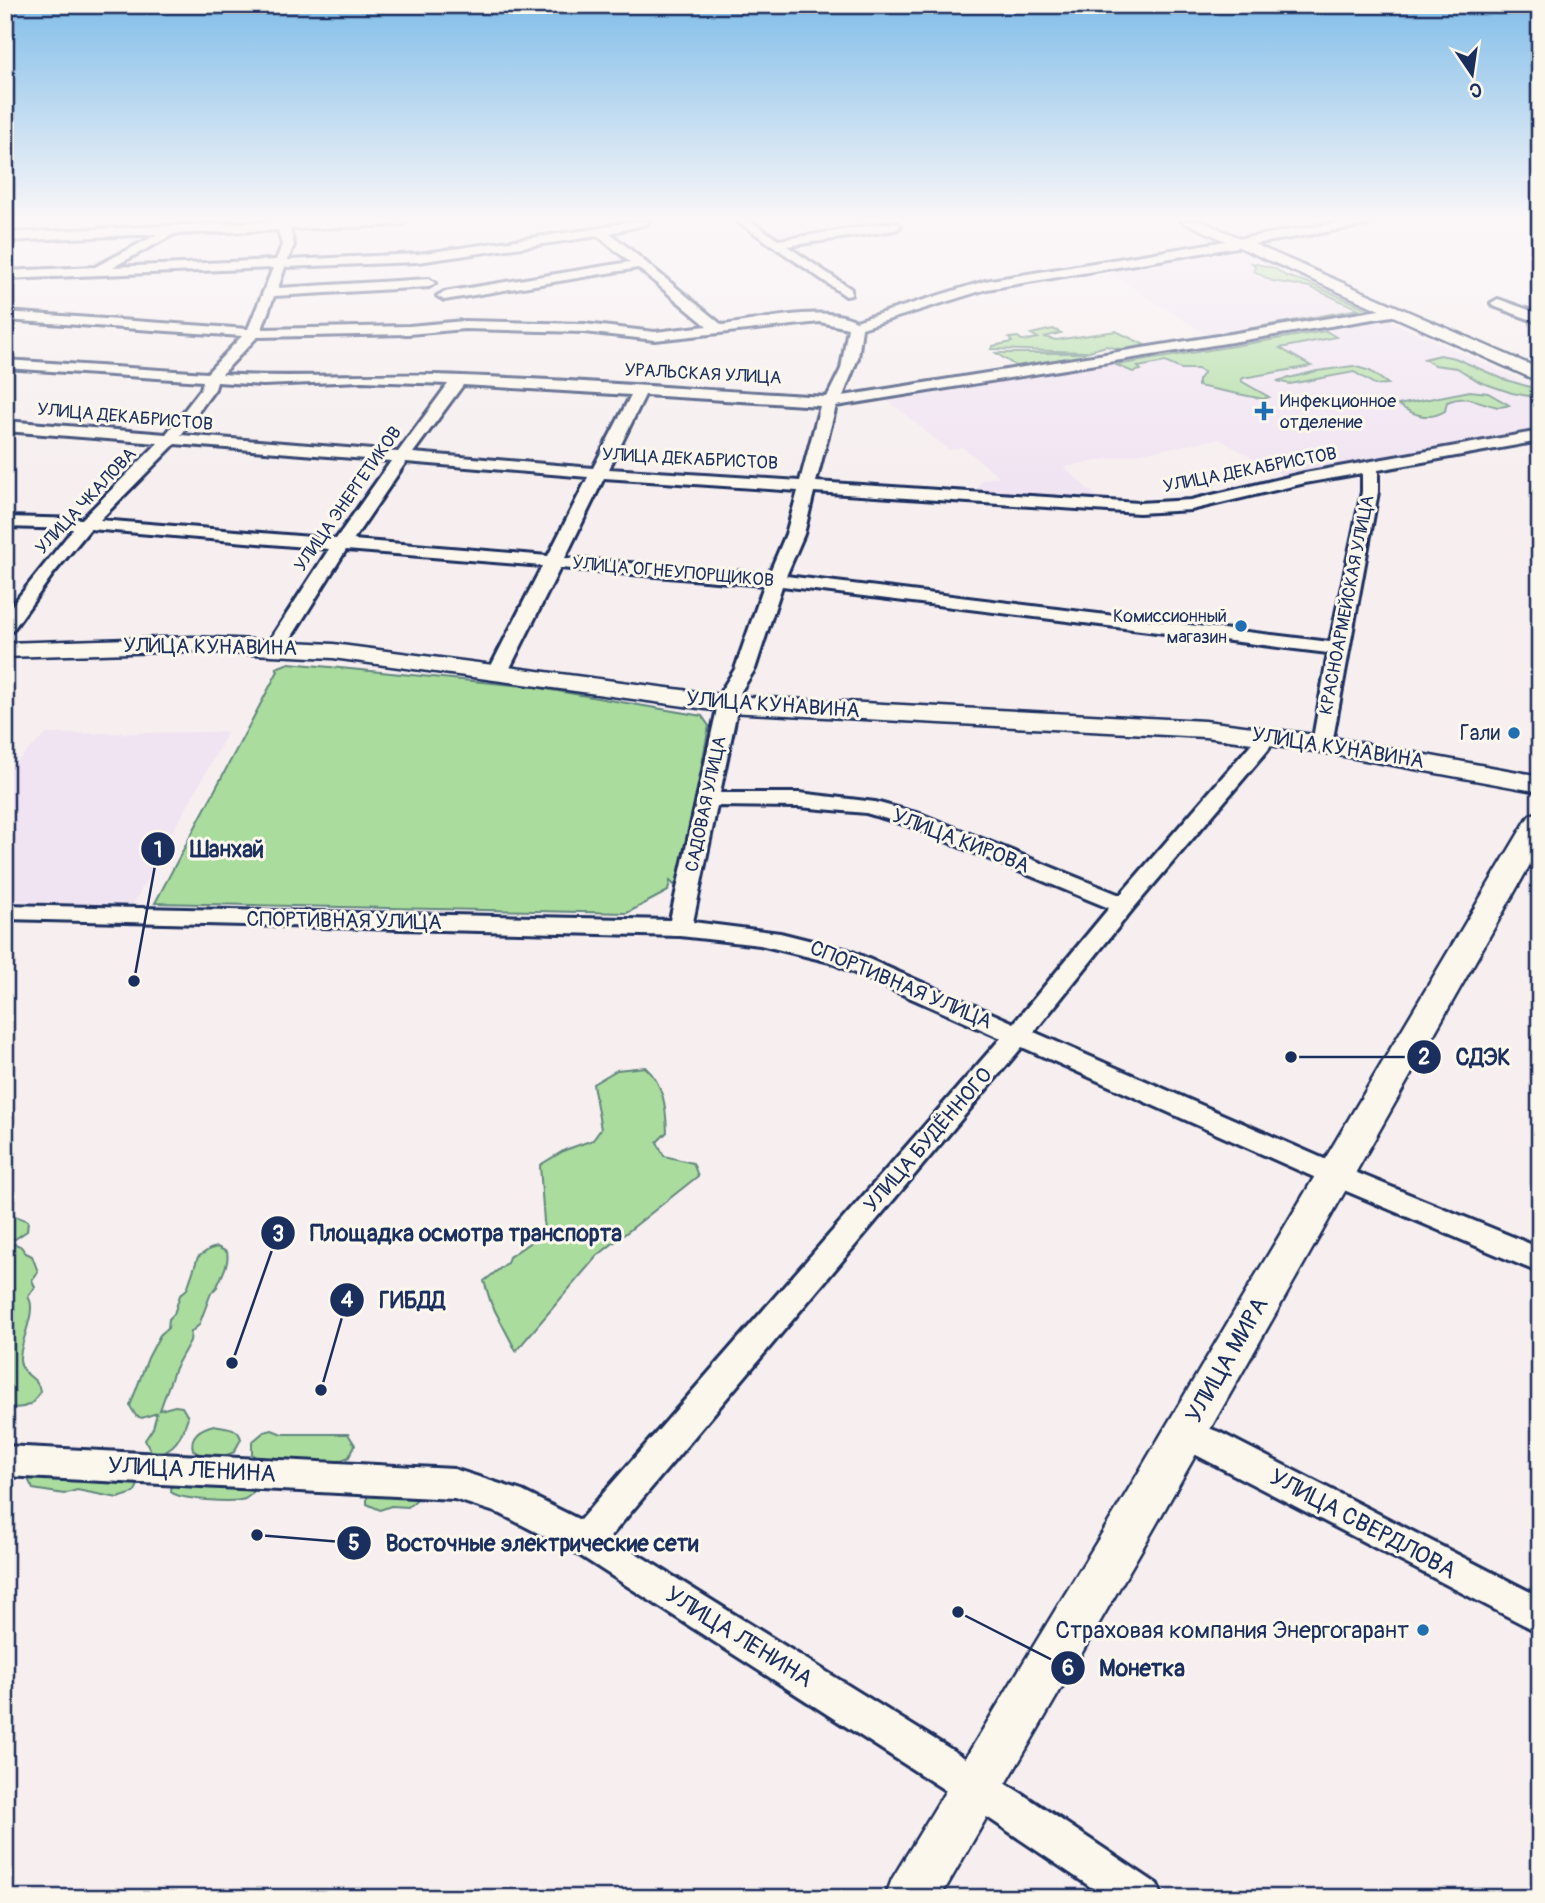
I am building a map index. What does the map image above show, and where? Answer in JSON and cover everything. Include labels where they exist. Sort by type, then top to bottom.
[{"type":"main road","points":[[1387,310],[1540,376]]},
{"type":"main road","name":"УЛИЦА КУНАВИНА","points":[[5,650],[192,644],[276,646],[498,672],[727,705],[1136,725],[1265,736],[1540,784]]},
{"type":"main road","name":"УЛИЦА МИРА","points":[[911,1898],[1540,821]]},
{"type":"street","name":"УЛИЦА ЧКАЛОВА","points":[[5,627],[47,570],[86,524],[170,440],[208,389],[211,377],[253,333],[262,310]]},
{"type":"street","points":[[5,316],[253,333],[409,330],[454,310],[655,336],[820,318],[846,321],[855,326],[906,310]]},
{"type":"street","points":[[696,310],[718,328]]},
{"type":"street","points":[[1515,310],[1540,320]]},
{"type":"street","name":"УРАЛЬСКАЯ УЛИЦА","points":[[5,364],[262,381],[362,377],[460,380],[832,402],[1392,312]]},
{"type":"street","name":"САДОВАЯ УЛИЦА","points":[[680,928],[730,691],[745,669],[775,579],[795,534],[827,407],[832,402],[853,351],[855,326]]},
{"type":"street","name":"УЛИЦА ЭНЕРГЕТИКОВ","points":[[276,646],[400,458],[460,380]]},
{"type":"street","points":[[498,672],[601,473],[641,389]]},
{"type":"street","name":"УЛИЦА ДЕКАБРИСТОВ","points":[[5,426],[601,473],[1167,508],[1370,466],[1536,441]]},
{"type":"street","name":"КРАСНОАРМЕЙСКАЯ УЛИЦА","points":[[1322,744],[1370,492],[1370,466]]},
{"type":"street","name":"УЛИЦА ОГНЕУПОРЩИКОВ","points":[[5,522],[86,524],[775,579],[1338,649]]},
{"type":"street","name":"УЛИЦА БУДЁННОГО","points":[[584,1540],[1018,1035],[1124,905],[1261,746],[1265,736]]},
{"type":"street","name":"УЛИЦА КИРОВА","points":[[708,799],[799,800],[879,810],[915,820],[1124,905]]},
{"type":"street","name":"СПОРТИВНАЯ УЛИЦА","points":[[5,912],[680,928],[759,935],[800,942],[839,956],[1335,1175],[1540,1261]]},
{"type":"street","name":"УЛИЦА СВЕРДЛОВА","points":[[1185,1433],[1219,1448],[1540,1616]]},
{"type":"street","name":"УЛИЦА ЛЕНИНА","points":[[5,1461],[454,1484],[510,1502],[584,1540],[976,1788],[1143,1898]]},
{"type":"shaded area","points":[[1168,310],[1369,311],[1210,337]]},
{"type":"shaded area","points":[[1388,320],[1540,389],[1540,427],[1286,477],[1219,439],[1064,467],[1100,500],[976,490],[982,480],[999,476],[962,447],[949,450],[887,400]]},
{"type":"shaded area","points":[[228,732],[132,906],[5,901],[5,772],[47,734]]},
{"type":"green space","points":[[1354,310],[1365,310],[1238,332],[1236,331]]},
{"type":"green space","points":[[1053,329],[1061,333],[1044,337],[1056,340],[1116,331],[1151,348],[1129,351],[1106,346],[1086,352],[991,349],[993,346],[1012,342],[1009,338],[1018,337],[1023,341],[1038,338],[1031,334]]},
{"type":"green space","points":[[1326,331],[1336,337],[1280,348],[1311,366],[1243,378],[1241,381],[1269,397],[1263,399],[1198,386],[1198,380],[1204,372],[1198,369],[1181,369],[1165,362],[1138,367],[1141,370],[1133,372],[1116,365]]},
{"type":"green space","points":[[996,353],[1083,353],[1092,360],[1023,371]]},
{"type":"green space","points":[[1440,355],[1455,358],[1503,379],[1540,390],[1540,398],[1512,393],[1480,382],[1457,368],[1434,365],[1424,359]]},
{"type":"green space","points":[[1353,366],[1370,371],[1388,384],[1376,385],[1354,372],[1290,384],[1277,381],[1317,371]]},
{"type":"green space","points":[[1470,391],[1488,393],[1509,405],[1501,407],[1457,399],[1447,402],[1445,411],[1427,416],[1415,414],[1398,405]]},
{"type":"green space","points":[[289,663],[534,687],[702,716],[709,726],[680,881],[674,885],[670,881],[668,891],[627,913],[155,903],[278,671],[276,668]]},
{"type":"green space","points":[[645,1067],[660,1088],[665,1105],[667,1132],[657,1142],[664,1156],[693,1163],[698,1176],[597,1256],[516,1351],[491,1303],[484,1281],[507,1263],[509,1257],[541,1235],[544,1222],[540,1165],[565,1150],[593,1140],[601,1129],[593,1084],[617,1070]]},
{"type":"green space","points":[[5,1205],[7,1213],[28,1221],[27,1231],[15,1239],[5,1240]]},
{"type":"green space","points":[[5,1243],[19,1245],[24,1252],[32,1256],[38,1272],[32,1280],[35,1287],[28,1297],[31,1302],[30,1317],[20,1358],[23,1369],[36,1382],[40,1391],[32,1403],[20,1408],[10,1407],[5,1400]]},
{"type":"green space","points":[[217,1247],[227,1252],[226,1265],[217,1287],[211,1293],[199,1325],[191,1332],[190,1341],[175,1368],[160,1410],[182,1407],[188,1417],[176,1443],[166,1450],[151,1451],[145,1440],[153,1428],[157,1413],[142,1418],[136,1416],[130,1406],[148,1358],[160,1335],[168,1328],[169,1319],[174,1314],[180,1295],[187,1289],[198,1257]]},
{"type":"green space","points":[[214,1425],[237,1432],[241,1439],[234,1452],[213,1457],[193,1450],[194,1436]]},
{"type":"green space","points":[[272,1430],[282,1434],[348,1434],[355,1445],[349,1457],[334,1463],[257,1459],[252,1454],[252,1442],[264,1432]]},
{"type":"green space","points":[[31,1472],[141,1479],[134,1493],[118,1498],[77,1490],[64,1494],[33,1489],[28,1479]]},
{"type":"green space","points":[[172,1479],[257,1488],[245,1499],[195,1499],[171,1492]]},
{"type":"green space","points":[[367,1490],[420,1497],[408,1507],[391,1506],[380,1510],[367,1504]]},
{"type":"place","name":"Инфекционное отделение","points":[[1264,411]]},
{"type":"place","name":"Комиссионный магазин","points":[[1241,626]]},
{"type":"place","name":"Гали","points":[[1514,733]]},
{"type":"place","name":"Шанхай","points":[[134,981]]},
{"type":"place","name":"СДЭК","points":[[1291,1057]]},
{"type":"place","name":"Площадка осмотра транспорта","points":[[232,1363]]},
{"type":"place","name":"ГИБДД","points":[[321,1390]]},
{"type":"place","name":"Восточные электрические сети","points":[[257,1535]]},
{"type":"place","name":"Монетка","points":[[958,1612]]},
{"type":"place","name":"Страховая компания Энергогарант","points":[[1423,1630]]}]
